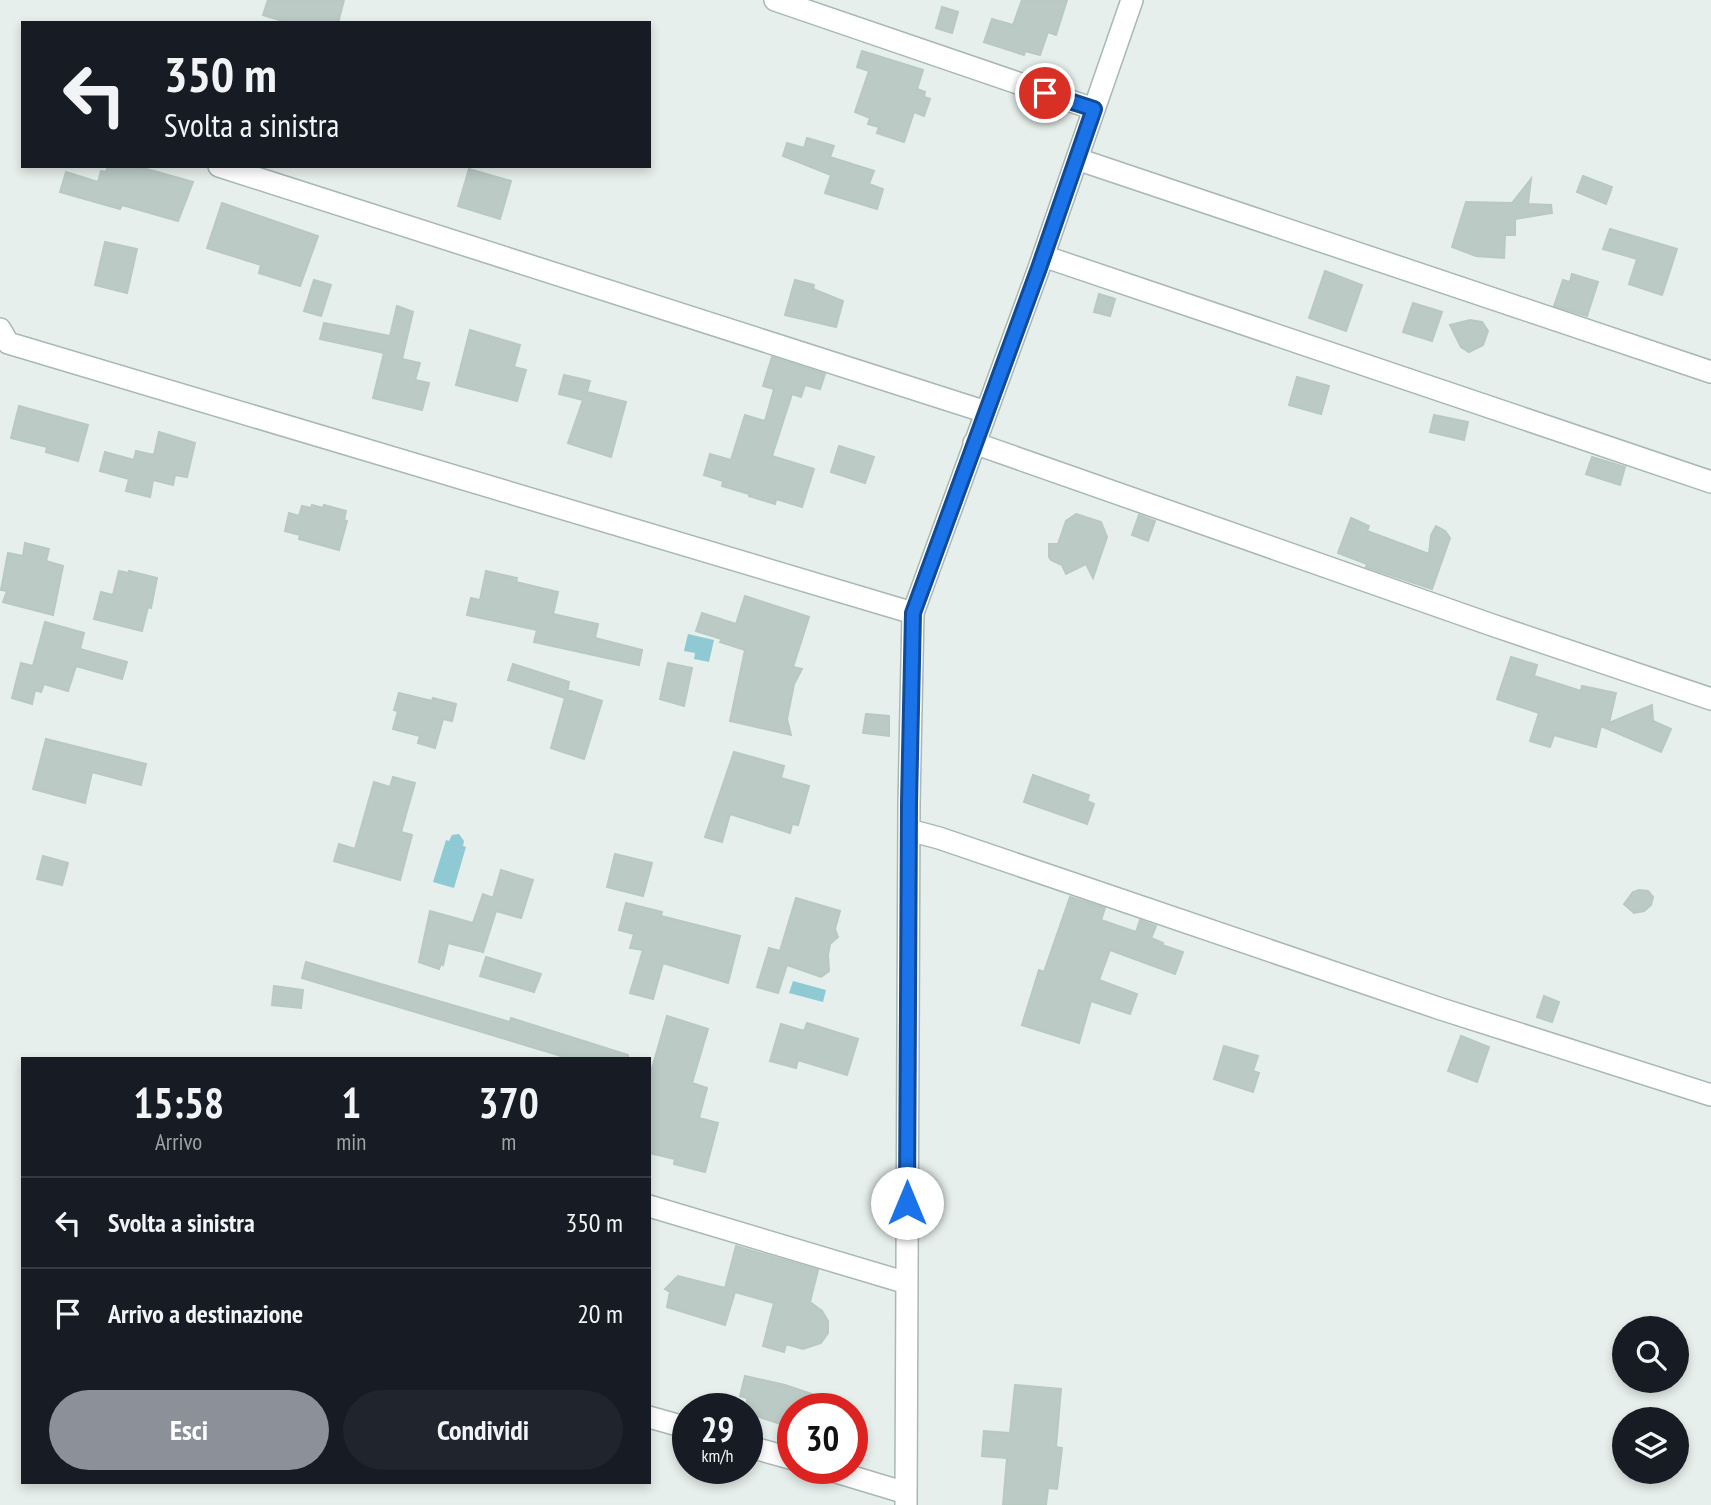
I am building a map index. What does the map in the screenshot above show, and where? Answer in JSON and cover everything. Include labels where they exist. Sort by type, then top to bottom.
[{"type":"street","points":[[775,0],[1094,109]]},
{"type":"street","points":[[866,1484],[906,1499],[909,830],[913,613],[1043,256],[1132,0]]},
{"type":"street","points":[[1077,159],[1711,372]]},
{"type":"street","points":[[225,168],[986,412]]},
{"type":"street","points":[[262,168],[279,177],[287,188]]},
{"type":"street","points":[[1043,256],[1711,482]]},
{"type":"street","points":[[0,330],[8,343],[913,613]]},
{"type":"street","points":[[974,443],[1711,699]]},
{"type":"street","points":[[909,830],[1428,1004],[1711,1095]]},
{"type":"street","points":[[651,1207],[907,1283]]},
{"type":"street","points":[[651,1418],[672,1423]]},
{"type":"water","points":[[688,634],[714,640],[709,662],[694,659],[695,653],[684,651]]},
{"type":"water","points":[[459,834],[464,841],[463,846],[466,847],[454,888],[433,882],[446,840],[449,841],[452,835]]},
{"type":"water","points":[[793,981],[826,990],[823,1002],[789,993]]},
{"type":"building","points":[[268,0],[344,0],[339,21],[282,21],[263,15]]},
{"type":"building","points":[[1022,0],[1067,0],[1056,35],[1048,32],[1040,55],[1025,51],[1024,55],[984,42],[992,19],[1013,25]]},
{"type":"building","points":[[942,7],[958,12],[952,33],[936,28]]},
{"type":"building","points":[[862,51],[923,70],[917,89],[925,92],[924,97],[930,99],[924,116],[914,112],[904,142],[877,133],[879,127],[868,124],[870,118],[855,112],[869,71],[857,67]]},
{"type":"building","points":[[807,138],[834,146],[830,157],[874,171],[869,184],[883,189],[877,209],[825,193],[831,175],[783,156],[787,143],[804,148]]},
{"type":"building","points":[[107,168],[143,168],[193,182],[178,221],[122,205],[120,209],[60,192],[66,172],[98,182],[101,171],[106,172]]},
{"type":"building","points":[[469,169],[511,181],[500,219],[458,206]]},
{"type":"building","points":[[1583,176],[1612,187],[1606,204],[1577,192]]},
{"type":"building","points":[[1531,179],[1528,204],[1551,205],[1552,213],[1515,219],[1515,235],[1505,235],[1504,258],[1476,256],[1452,247],[1466,202],[1512,203]]},
{"type":"building","points":[[222,203],[318,236],[300,286],[259,273],[261,265],[207,248]]},
{"type":"building","points":[[1610,229],[1677,249],[1662,295],[1629,284],[1637,259],[1603,249]]},
{"type":"building","points":[[105,242],[137,249],[127,293],[95,285]]},
{"type":"building","points":[[1325,271],[1362,285],[1346,331],[1309,318]]},
{"type":"building","points":[[1572,274],[1598,282],[1587,316],[1554,306],[1563,280],[1570,282]]},
{"type":"building","points":[[314,280],[331,285],[321,316],[304,311]]},
{"type":"building","points":[[795,280],[814,285],[813,289],[843,301],[836,327],[785,315]]},
{"type":"building","points":[[1099,294],[1115,299],[1110,316],[1094,312]]},
{"type":"building","points":[[1413,303],[1442,312],[1432,341],[1403,332]]},
{"type":"building","points":[[397,306],[413,312],[402,359],[420,363],[415,380],[429,383],[422,410],[373,398],[384,353],[320,339],[324,323],[390,336]]},
{"type":"building","points":[[1470,320],[1482,322],[1488,331],[1483,345],[1469,352],[1461,347],[1450,325]]},
{"type":"building","points":[[470,330],[520,345],[514,367],[526,370],[517,401],[456,385]]},
{"type":"building","points":[[772,357],[825,374],[820,389],[805,385],[801,397],[792,394],[772,456],[814,469],[802,507],[776,499],[775,504],[749,496],[722,486],[723,481],[704,475],[710,454],[731,460],[745,415],[765,421],[774,389],[763,386]]},
{"type":"building","points":[[564,375],[590,381],[587,392],[626,402],[611,457],[568,443],[583,400],[559,394]]},
{"type":"building","points":[[1297,377],[1329,386],[1321,414],[1289,405]]},
{"type":"building","points":[[19,406],[88,425],[78,461],[46,452],[47,447],[11,438]]},
{"type":"building","points":[[1434,415],[1468,422],[1464,440],[1430,432]]},
{"type":"building","points":[[159,432],[195,443],[187,477],[175,475],[173,485],[153,480],[150,497],[126,491],[129,479],[100,471],[105,452],[134,460],[136,451],[154,455]]},
{"type":"building","points":[[839,446],[874,457],[865,483],[831,472]]},
{"type":"building","points":[[1592,457],[1625,467],[1620,485],[1586,474]]},
{"type":"building","points":[[312,505],[346,511],[344,520],[347,521],[339,550],[299,539],[300,535],[285,531],[289,513],[299,516],[302,506],[311,508]]},
{"type":"building","points":[[1076,514],[1101,522],[1107,537],[1093,578],[1086,564],[1066,574],[1062,565],[1049,557],[1049,544],[1058,544],[1066,521]]},
{"type":"building","points":[[1139,515],[1155,521],[1148,541],[1132,535]]},
{"type":"building","points":[[1351,518],[1369,526],[1367,531],[1429,554],[1431,535],[1436,526],[1445,531],[1450,538],[1432,589],[1366,567],[1367,564],[1338,553]]},
{"type":"building","points":[[25,543],[49,549],[46,561],[63,566],[53,615],[3,602],[7,591],[1,590],[8,553],[23,556]]},
{"type":"building","points":[[119,571],[157,578],[151,608],[148,607],[142,631],[94,619],[101,592],[113,595]]},
{"type":"building","points":[[486,571],[517,578],[516,582],[558,592],[553,614],[598,624],[595,638],[642,650],[639,665],[534,642],[537,630],[467,615],[471,598],[480,600]]},
{"type":"building","points":[[745,596],[809,617],[793,667],[802,669],[794,684],[787,719],[791,735],[730,721],[745,650],[696,631],[702,613],[736,624]]},
{"type":"building","points":[[45,622],[84,633],[80,649],[127,662],[122,679],[76,666],[68,691],[44,684],[41,692],[35,690],[32,704],[12,698],[21,663],[33,666]]},
{"type":"building","points":[[1511,657],[1537,665],[1534,676],[1581,691],[1582,686],[1616,693],[1609,723],[1652,705],[1653,721],[1671,729],[1661,752],[1601,726],[1596,747],[1554,735],[1550,747],[1530,741],[1539,713],[1497,699]]},
{"type":"building","points":[[668,663],[692,668],[684,706],[660,699]]},
{"type":"building","points":[[513,664],[569,682],[567,693],[568,690],[602,701],[584,759],[551,748],[565,698],[508,680]]},
{"type":"building","points":[[399,693],[456,704],[452,721],[443,719],[435,748],[418,743],[420,736],[393,729],[398,711],[394,710]]},
{"type":"building","points":[[866,714],[889,716],[889,736],[863,733]]},
{"type":"building","points":[[46,739],[146,764],[141,785],[92,772],[85,803],[33,789]]},
{"type":"building","points":[[734,752],[784,766],[781,778],[809,786],[798,825],[792,824],[790,833],[730,814],[722,842],[705,837]]},
{"type":"building","points":[[1033,775],[1089,795],[1087,801],[1094,804],[1087,824],[1024,802]]},
{"type":"building","points":[[393,777],[415,783],[401,832],[412,835],[400,880],[334,861],[339,844],[355,849],[374,782],[390,787]]},
{"type":"building","points":[[615,854],[652,863],[643,896],[607,887]]},
{"type":"building","points":[[43,856],[68,863],[62,885],[37,879]]},
{"type":"building","points":[[501,870],[533,880],[521,918],[496,911],[483,952],[448,943],[443,965],[441,964],[439,969],[419,962],[430,911],[473,923],[483,894],[493,898]]},
{"type":"building","points":[[1648,891],[1653,897],[1651,905],[1644,911],[1634,913],[1624,904],[1633,892]]},
{"type":"building","points":[[1070,897],[1105,908],[1101,920],[1136,932],[1140,920],[1156,926],[1151,938],[1183,952],[1175,974],[1110,950],[1099,980],[1137,994],[1130,1014],[1091,1001],[1079,1043],[1022,1025],[1039,970],[1044,972]]},
{"type":"building","points":[[796,898],[840,911],[835,929],[838,937],[830,944],[829,971],[821,977],[787,965],[778,993],[757,987],[769,948],[780,951]]},
{"type":"building","points":[[626,903],[662,912],[661,916],[740,936],[728,983],[663,963],[653,999],[630,993],[643,950],[630,948],[634,934],[619,930]]},
{"type":"building","points":[[486,957],[541,974],[534,992],[480,976]]},
{"type":"building","points":[[306,962],[510,1022],[511,1018],[628,1057],[564,1057],[302,978]]},
{"type":"building","points":[[274,986],[303,990],[301,1008],[272,1005]]},
{"type":"building","points":[[1544,996],[1559,1002],[1552,1022],[1537,1017]]},
{"type":"building","points":[[667,1016],[708,1029],[692,1083],[707,1088],[699,1118],[718,1123],[705,1172],[674,1164],[675,1159],[651,1153],[651,1072]]},
{"type":"building","points":[[807,1023],[858,1039],[847,1075],[798,1060],[796,1068],[770,1061],[781,1024],[804,1031]]},
{"type":"building","points":[[1461,1036],[1489,1047],[1477,1082],[1448,1071]]},
{"type":"building","points":[[1224,1046],[1258,1056],[1253,1071],[1259,1073],[1253,1092],[1214,1079]]},
{"type":"building","points":[[736,1246],[818,1270],[810,1302],[822,1311],[828,1321],[828,1333],[821,1343],[803,1349],[786,1344],[784,1352],[763,1346],[774,1303],[735,1292],[725,1325],[667,1307],[670,1292],[665,1289],[678,1276],[725,1288]]},
{"type":"building","points":[[745,1376],[809,1393],[777,1393],[777,1423],[763,1418],[763,1393],[741,1393]]},
{"type":"building","points":[[1015,1385],[1061,1389],[1056,1447],[1062,1448],[1057,1489],[1048,1488],[1046,1505],[1003,1505],[1007,1458],[982,1456],[984,1431],[1010,1433]]},
{"type":"route","points":[[907,1203],[913,613],[1094,109],[1045,93]]}]
